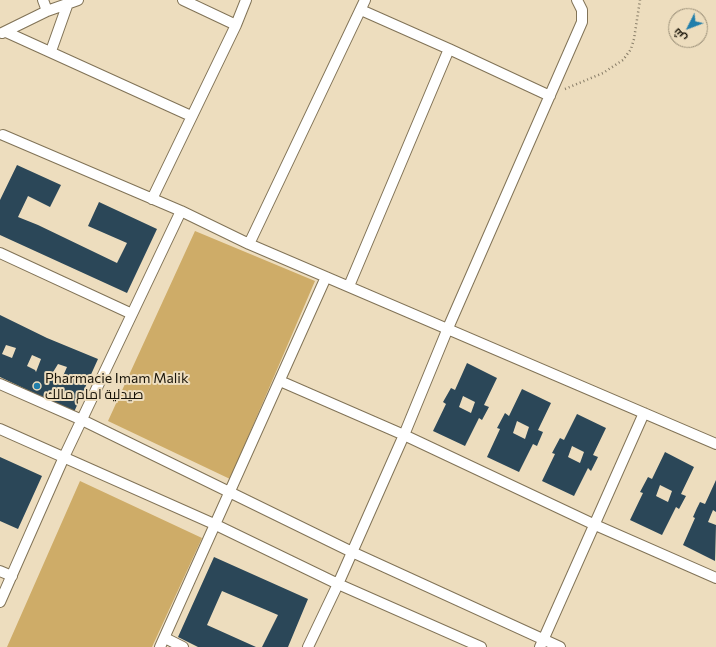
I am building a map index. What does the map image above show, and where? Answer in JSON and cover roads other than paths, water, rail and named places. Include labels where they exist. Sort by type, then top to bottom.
[{"type":"street","points":[[43,0],[47,11]]},
{"type":"street","points":[[183,0],[236,25]]},
{"type":"street","points":[[152,199],[236,25],[246,0]]},
{"type":"street","points":[[249,244],[365,0]]},
{"type":"street","points":[[308,647],[338,584],[404,435],[448,328],[582,22],[582,10],[577,0]]},
{"type":"street","points":[[3,33],[47,11],[73,2]]},
{"type":"street","points":[[51,52],[73,2]]},
{"type":"street","points":[[361,10],[550,96]]},
{"type":"street","points":[[3,33],[51,52],[191,116]]},
{"type":"street","points":[[349,286],[449,49]]},
{"type":"street","points":[[1,137],[181,211],[249,244],[716,444]]},
{"type":"street","points":[[0,602],[64,457],[181,211]]},
{"type":"street","points":[[0,253],[132,314]]},
{"type":"street","points":[[182,647],[162,642],[326,276]]},
{"type":"street","points":[[280,381],[404,435],[593,524],[716,578]]},
{"type":"street","points":[[0,384],[82,420],[229,493],[541,643],[560,647]]},
{"type":"street","points":[[541,643],[644,413]]},
{"type":"street","points":[[0,429],[214,524],[338,584],[480,647]]},
{"type":"street","points":[[0,571],[12,576]]},
{"type":"place","name":"Pharmacie Imam Malik صيدلية امام مالك","points":[[37,386]]}]
